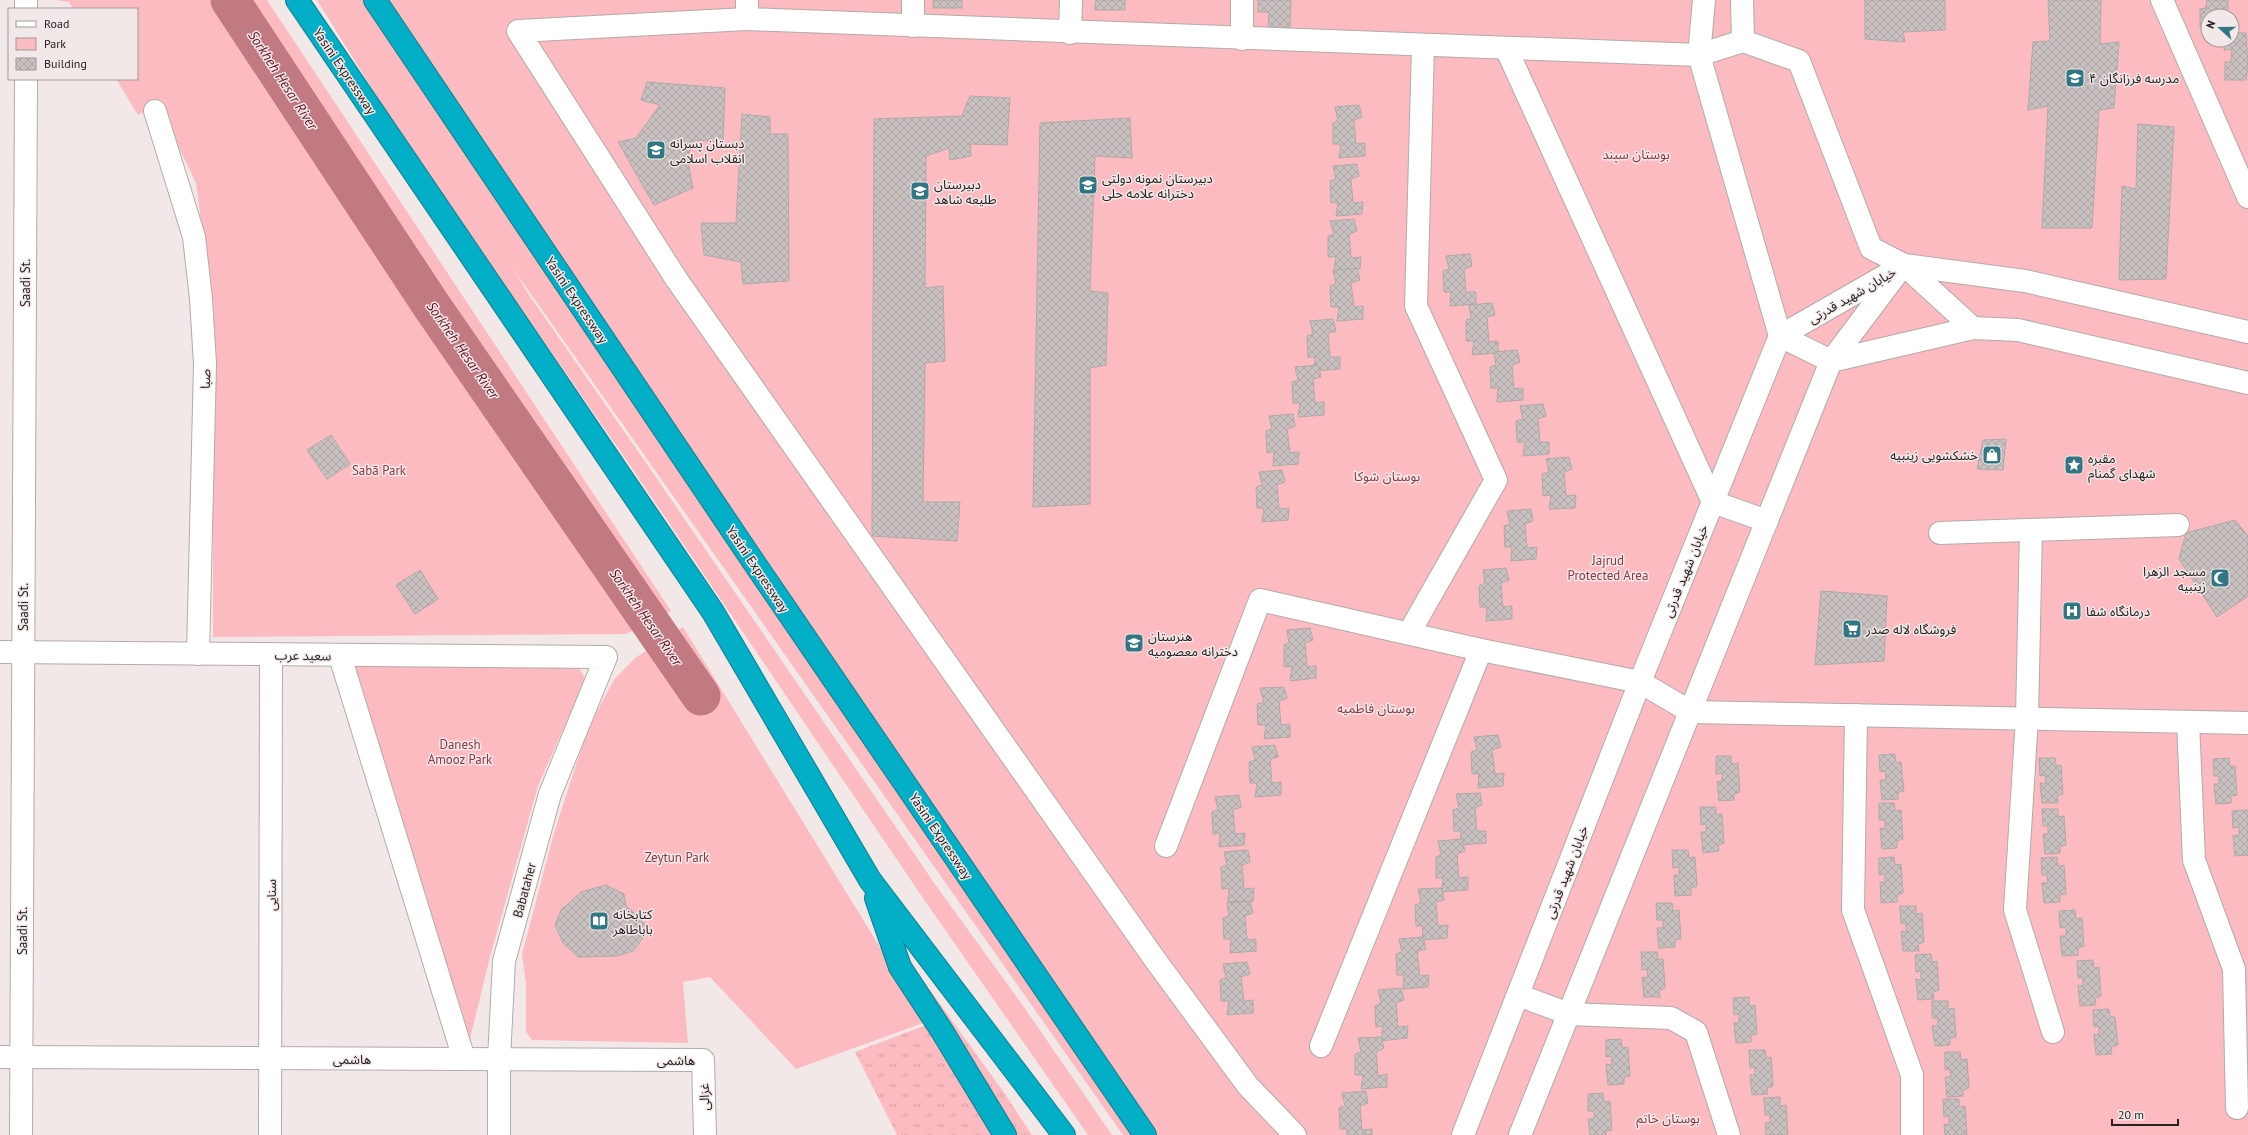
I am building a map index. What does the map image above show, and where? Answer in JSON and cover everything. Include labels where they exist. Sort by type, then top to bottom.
[{"type":"highway","name":"Yasini Expressway","points":[[297,0],[713,612],[870,880],[1064,1135]]},
{"type":"highway","name":"Yasini Expressway","points":[[375,0],[753,561],[1145,1135]]},
{"type":"highway","points":[[870,880],[900,967],[942,1031],[1005,1135]]},
{"type":"street","points":[[913,0],[913,26]]},
{"type":"street","points":[[1070,33],[1071,0]]},
{"type":"street","points":[[1242,0],[1242,39]]},
{"type":"street","points":[[1704,0],[1699,55],[1780,336],[1831,361],[1974,328],[2018,330],[2248,383]]},
{"type":"street","points":[[1742,0],[1743,41]]},
{"type":"street","points":[[2162,0],[2248,197]]},
{"type":"street","points":[[1295,1135],[1248,1086],[1124,916],[677,280],[518,30],[747,10],[913,26],[1070,33],[1699,55],[1743,41],[1799,61],[1871,248],[1904,265],[1974,328]]},
{"type":"street","points":[[1409,633],[1496,480],[1416,306],[1423,45]]},
{"type":"street","points":[[1506,48],[1713,502],[1767,521]]},
{"type":"street","name":"Saadi St.","points":[[21,1135],[26,80]]},
{"type":"street","name":"صبا","points":[[155,111],[194,237],[201,299],[205,364],[198,654]]},
{"type":"street","points":[[1904,265],[2025,281],[2248,332]]},
{"type":"street","name":"خیابان شهید قدرتی","points":[[1463,1135],[1640,682],[1780,336],[1904,265]]},
{"type":"street","name":"خیابان شهید قدرتی","points":[[1520,1135],[1831,361],[1904,265]]},
{"type":"street","points":[[1940,533],[2178,525]]},
{"type":"street","points":[[2031,530],[2027,718],[2015,910],[2053,1032]]},
{"type":"street","points":[[1166,846],[1260,600],[1481,650],[1640,682],[1691,712],[2248,723]]},
{"type":"street","points":[[1321,1046],[1481,650]]},
{"type":"street","name":"سعید عرب","points":[[0,652],[606,657]]},
{"type":"street","name":"سنایی","points":[[270,1135],[271,654]]},
{"type":"street","points":[[340,656],[464,1059]]},
{"type":"street","name":"Babataher","points":[[499,1135],[499,1059],[506,953],[550,794],[606,657]]},
{"type":"street","points":[[1856,715],[1853,910],[1912,1075],[1912,1135]]},
{"type":"street","points":[[2188,722],[2194,860],[2234,969],[2237,1108]]},
{"type":"street","points":[[1518,995],[1569,1014],[1671,1018],[1696,1032],[1729,1135]]},
{"type":"street","name":"هاشمی","points":[[0,1057],[703,1060]]},
{"type":"street","name":"غزالی","points":[[703,1060],[705,1135]]},
{"type":"green space","name":"Sabā Park","points":[[56,0],[267,0],[671,611],[626,634],[213,637],[213,310],[196,183],[158,104],[138,115],[117,80],[138,80],[138,8],[72,8],[69,2]]},
{"type":"green space","name":"Jajrud Protected Area","points":[[317,0],[2248,0],[2248,1135],[1123,1135],[514,270],[529,295],[937,887],[1024,1007],[1112,1135],[1088,1135],[925,901],[629,464],[389,116]]},
{"type":"green space","name":"Zeytun Park","points":[[683,627],[926,1022],[796,1069],[710,977],[683,982],[688,1043],[532,1040],[526,1032],[526,983],[522,954],[554,833],[588,728],[614,680],[635,658]]},
{"type":"green space","name":"Danesh Amooz Park","points":[[348,664],[579,668],[592,691],[562,732],[538,786],[490,957],[467,1051]]},
{"type":"green space","points":[[909,961],[1005,1094],[1032,1135],[1013,1135]]},
{"type":"green space","points":[[929,1024],[996,1135],[897,1135],[855,1052]]},
{"type":"building","points":[[933,0],[962,0],[962,8],[933,8]]},
{"type":"building","points":[[1096,0],[1125,0],[1125,10],[1095,10]]},
{"type":"building","points":[[1258,0],[1291,0],[1290,28],[1268,27],[1269,12],[1258,12]]},
{"type":"building","points":[[1865,0],[1945,0],[1945,30],[1903,32],[1905,42],[1865,39]]},
{"type":"building","points":[[2048,0],[2101,0],[2100,44],[2119,42],[2114,108],[2099,110],[2092,228],[2042,228],[2048,106],[2028,110],[2033,42],[2050,41]]},
{"type":"building","points":[[2207,0],[2228,0],[2228,8],[2206,8]]},
{"type":"building","points":[[2240,33],[2246,33],[2248,65],[2246,80],[2225,80],[2225,62],[2231,62],[2232,49],[2224,50],[2224,48],[2240,48]]},
{"type":"building","name":"دبستان پسرانه انقلاب اسلامی","points":[[647,82],[725,88],[723,142],[694,140],[687,157],[693,188],[654,205],[618,142],[636,138],[660,105],[641,100]]},
{"type":"building","points":[[970,96],[1010,98],[1007,145],[970,144],[971,156],[950,160],[949,148],[926,156],[925,288],[943,286],[945,361],[925,363],[923,502],[960,502],[957,541],[872,536],[874,119],[962,116]]},
{"type":"building","points":[[1359,105],[1362,117],[1354,120],[1356,144],[1365,143],[1365,156],[1339,158],[1341,144],[1333,144],[1333,123],[1338,121],[1335,107]]},
{"type":"building","points":[[742,114],[770,117],[770,134],[788,134],[789,281],[743,284],[741,262],[704,255],[701,223],[736,223]]},
{"type":"building","points":[[1130,118],[1132,158],[1095,156],[1090,291],[1108,293],[1106,365],[1090,368],[1090,504],[1033,507],[1040,123]]},
{"type":"building","points":[[2138,124],[2174,127],[2166,279],[2119,280],[2122,186],[2136,189]]},
{"type":"building","points":[[1357,164],[1359,176],[1351,179],[1353,203],[1363,202],[1362,214],[1336,216],[1338,202],[1331,203],[1330,181],[1336,179],[1333,166]]},
{"type":"building","points":[[1354,219],[1357,231],[1349,234],[1351,258],[1361,257],[1360,269],[1334,271],[1336,257],[1328,257],[1328,236],[1334,234],[1330,221]]},
{"type":"building","points":[[1470,254],[1472,266],[1464,269],[1466,292],[1476,292],[1476,304],[1450,306],[1451,292],[1444,292],[1443,271],[1449,269],[1446,256]]},
{"type":"building","points":[[1357,268],[1360,280],[1351,283],[1354,307],[1363,306],[1363,319],[1337,321],[1339,307],[1331,307],[1330,286],[1336,284],[1333,270]]},
{"type":"building","points":[[1492,303],[1495,315],[1487,317],[1489,342],[1498,341],[1498,353],[1472,355],[1474,341],[1466,341],[1466,320],[1471,318],[1469,305]]},
{"type":"building","points":[[1333,319],[1336,331],[1328,333],[1330,357],[1340,357],[1340,369],[1314,371],[1315,357],[1308,357],[1307,336],[1313,334],[1310,321]]},
{"type":"building","points":[[1517,350],[1520,362],[1512,365],[1514,389],[1523,388],[1523,400],[1497,402],[1498,388],[1491,388],[1490,367],[1496,365],[1494,352]]},
{"type":"building","points":[[1318,365],[1321,377],[1313,379],[1315,403],[1324,402],[1324,415],[1298,417],[1300,403],[1293,403],[1292,382],[1298,380],[1295,367]]},
{"type":"building","points":[[1543,404],[1546,416],[1538,419],[1540,442],[1549,442],[1549,454],[1523,456],[1525,442],[1517,442],[1516,421],[1523,419],[1520,406]]},
{"type":"building","points":[[1293,414],[1295,426],[1287,429],[1290,453],[1299,452],[1298,464],[1273,466],[1274,452],[1267,453],[1266,431],[1272,429],[1269,416]]},
{"type":"building","points":[[331,435],[350,464],[327,479],[307,450]]},
{"type":"building","name":"خشکشویی زینبیه","points":[[2006,439],[2003,470],[1977,469],[1983,440]]},
{"type":"building","points":[[1569,457],[1572,469],[1564,472],[1566,496],[1576,495],[1575,508],[1549,509],[1551,495],[1543,496],[1542,474],[1549,472],[1546,459]]},
{"type":"building","points":[[1282,470],[1285,482],[1277,485],[1279,509],[1289,508],[1288,520],[1262,522],[1264,508],[1257,508],[1256,487],[1262,485],[1259,472]]},
{"type":"building","points":[[1531,509],[1533,521],[1525,524],[1527,548],[1537,547],[1536,559],[1511,561],[1512,547],[1505,547],[1504,526],[1510,524],[1507,511]]},
{"type":"building","name":"مسجد الزهرا زینبیه","points":[[2235,520],[2248,536],[2248,596],[2217,617],[2179,559],[2186,533]]},
{"type":"building","points":[[1506,568],[1509,580],[1501,583],[1503,607],[1512,606],[1512,619],[1486,621],[1487,607],[1480,607],[1479,586],[1485,583],[1483,570]]},
{"type":"building","points":[[420,570],[438,599],[415,614],[396,585]]},
{"type":"building","name":"فروشگاه لاله صدر","points":[[1821,591],[1887,596],[1884,661],[1815,665]]},
{"type":"building","points":[[1310,628],[1313,640],[1305,643],[1307,667],[1316,666],[1316,678],[1290,681],[1292,666],[1284,667],[1284,645],[1289,643],[1287,630]]},
{"type":"building","points":[[1284,687],[1287,698],[1279,701],[1281,725],[1290,724],[1290,737],[1264,739],[1266,725],[1258,725],[1257,704],[1264,702],[1260,688]]},
{"type":"building","points":[[1498,735],[1501,747],[1492,750],[1495,774],[1504,773],[1503,786],[1478,788],[1479,773],[1472,774],[1471,752],[1477,750],[1474,737]]},
{"type":"building","points":[[1275,745],[1278,757],[1270,759],[1272,783],[1281,782],[1281,795],[1255,797],[1257,783],[1250,783],[1249,762],[1255,760],[1252,747]]},
{"type":"building","points":[[1895,754],[1896,763],[1901,762],[1904,791],[1898,792],[1898,799],[1882,800],[1880,780],[1886,780],[1885,771],[1880,772],[1879,755]]},
{"type":"building","points":[[1716,756],[1731,756],[1732,764],[1738,763],[1740,792],[1734,794],[1734,800],[1719,801],[1717,781],[1722,782],[1722,773],[1716,774]]},
{"type":"building","points":[[2039,758],[2055,758],[2056,766],[2061,765],[2063,794],[2057,796],[2058,803],[2042,803],[2040,783],[2046,784],[2045,775],[2040,776]]},
{"type":"building","points":[[2229,758],[2230,767],[2235,766],[2237,795],[2231,796],[2231,803],[2216,804],[2214,784],[2219,784],[2219,776],[2214,776],[2213,759]]},
{"type":"building","points":[[1480,793],[1482,805],[1475,808],[1477,831],[1486,831],[1486,843],[1460,845],[1461,831],[1454,831],[1453,810],[1459,808],[1456,794]]},
{"type":"building","points":[[1239,795],[1241,807],[1233,810],[1235,834],[1245,833],[1244,845],[1219,847],[1220,833],[1213,834],[1212,812],[1218,810],[1215,797]]},
{"type":"building","points":[[1879,803],[1894,803],[1895,811],[1901,810],[1903,839],[1897,841],[1897,848],[1882,849],[1880,828],[1885,829],[1885,820],[1879,820]]},
{"type":"building","points":[[1700,807],[1716,807],[1716,815],[1722,814],[1724,843],[1718,845],[1719,851],[1703,853],[1701,832],[1706,832],[1706,824],[1701,825]]},
{"type":"building","points":[[2042,809],[2058,809],[2058,817],[2064,816],[2066,845],[2060,846],[2060,853],[2045,854],[2043,834],[2048,834],[2048,826],[2043,826]]},
{"type":"building","points":[[2248,810],[2248,855],[2235,856],[2233,835],[2239,836],[2239,827],[2233,828],[2232,811]]},
{"type":"building","points":[[1462,839],[1465,851],[1457,854],[1459,878],[1468,877],[1468,890],[1442,892],[1443,878],[1436,878],[1436,857],[1441,855],[1438,841]]},
{"type":"building","points":[[1248,850],[1250,862],[1242,865],[1244,889],[1254,888],[1253,901],[1228,902],[1229,888],[1222,889],[1221,867],[1227,865],[1224,852]]},
{"type":"building","points":[[1672,850],[1688,850],[1689,858],[1695,857],[1697,886],[1691,888],[1691,895],[1675,896],[1674,875],[1679,875],[1679,867],[1673,868]]},
{"type":"building","points":[[1894,857],[1895,865],[1901,864],[1903,893],[1897,895],[1897,902],[1881,903],[1880,882],[1885,883],[1885,874],[1879,875],[1879,858]]},
{"type":"building","points":[[2057,857],[2058,866],[2064,865],[2066,894],[2060,895],[2060,902],[2044,903],[2042,883],[2048,883],[2047,875],[2042,875],[2041,858]]},
{"type":"building","name":"کتابخانه باباطاهر","points":[[606,885],[624,894],[626,906],[639,917],[649,930],[633,951],[617,956],[578,957],[563,943],[555,925],[561,910],[581,892]]},
{"type":"building","points":[[1442,888],[1444,900],[1436,902],[1438,926],[1448,925],[1447,938],[1422,940],[1423,926],[1416,926],[1415,905],[1421,903],[1418,889]]},
{"type":"building","points":[[1250,901],[1253,913],[1245,916],[1247,940],[1256,939],[1256,951],[1230,953],[1231,939],[1224,939],[1223,918],[1229,916],[1227,903]]},
{"type":"building","points":[[1656,903],[1672,903],[1673,911],[1679,910],[1681,939],[1675,940],[1675,947],[1659,948],[1657,928],[1663,928],[1663,920],[1657,920]]},
{"type":"building","points":[[1900,906],[1916,906],[1916,914],[1922,913],[1924,942],[1918,944],[1919,951],[1903,951],[1901,931],[1906,932],[1906,923],[1901,924]]},
{"type":"building","points":[[2075,910],[2076,919],[2082,918],[2084,946],[2078,948],[2078,955],[2062,956],[2060,936],[2066,936],[2066,927],[2060,928],[2059,911]]},
{"type":"building","points":[[1423,937],[1426,949],[1417,951],[1420,976],[1429,975],[1428,987],[1403,989],[1404,975],[1397,975],[1396,954],[1402,952],[1399,939]]},
{"type":"building","points":[[1641,952],[1657,952],[1658,960],[1663,959],[1665,988],[1659,990],[1660,997],[1644,997],[1642,977],[1648,978],[1647,969],[1642,970]]},
{"type":"building","points":[[1931,954],[1932,962],[1937,961],[1939,990],[1933,992],[1934,999],[1918,1000],[1916,979],[1921,980],[1921,971],[1916,972],[1915,955]]},
{"type":"building","points":[[2093,960],[2094,968],[2099,967],[2101,996],[2095,998],[2096,1005],[2080,1006],[2078,985],[2083,986],[2083,977],[2078,978],[2077,961]]},
{"type":"building","points":[[1247,962],[1250,974],[1241,977],[1244,1001],[1253,1000],[1253,1013],[1227,1015],[1229,1001],[1221,1001],[1220,980],[1226,978],[1223,964]]},
{"type":"building","points":[[1401,988],[1404,1000],[1396,1003],[1398,1027],[1408,1026],[1407,1038],[1381,1041],[1383,1026],[1376,1027],[1375,1006],[1381,1003],[1378,990]]},
{"type":"building","points":[[1749,997],[1749,1006],[1755,1005],[1757,1034],[1751,1035],[1751,1042],[1736,1043],[1734,1023],[1739,1023],[1739,1014],[1734,1015],[1733,998]]},
{"type":"building","points":[[1932,1001],[1948,1001],[1948,1009],[1954,1008],[1956,1037],[1950,1038],[1950,1045],[1935,1046],[1932,1026],[1938,1026],[1938,1018],[1932,1018]]},
{"type":"building","points":[[2109,1009],[2110,1017],[2115,1017],[2118,1045],[2111,1047],[2112,1054],[2096,1055],[2094,1034],[2099,1035],[2099,1026],[2094,1027],[2093,1010]]},
{"type":"building","points":[[1381,1037],[1384,1048],[1376,1052],[1378,1076],[1387,1074],[1387,1087],[1361,1089],[1363,1075],[1355,1075],[1355,1054],[1361,1052],[1358,1038]]},
{"type":"building","points":[[1621,1039],[1622,1048],[1628,1047],[1630,1076],[1624,1077],[1624,1084],[1608,1085],[1606,1064],[1612,1065],[1611,1056],[1606,1057],[1606,1040]]},
{"type":"building","points":[[1749,1050],[1765,1050],[1766,1058],[1771,1057],[1773,1086],[1767,1088],[1768,1094],[1752,1095],[1750,1075],[1755,1075],[1755,1067],[1750,1068]]},
{"type":"building","points":[[1945,1052],[1960,1052],[1961,1060],[1967,1059],[1969,1088],[1963,1090],[1963,1096],[1947,1097],[1945,1077],[1951,1077],[1950,1069],[1945,1070]]},
{"type":"building","points":[[1366,1091],[1368,1103],[1360,1106],[1362,1130],[1372,1129],[1372,1135],[1347,1135],[1347,1129],[1340,1129],[1339,1108],[1345,1106],[1342,1093]]},
{"type":"building","points":[[1603,1093],[1604,1102],[1610,1101],[1612,1130],[1606,1131],[1606,1135],[1590,1135],[1588,1119],[1594,1119],[1594,1111],[1588,1111],[1588,1094]]},
{"type":"building","points":[[1780,1097],[1780,1106],[1786,1105],[1788,1134],[1766,1135],[1765,1123],[1770,1123],[1770,1115],[1765,1115],[1764,1098]]},
{"type":"building","points":[[1943,1099],[1959,1099],[1959,1107],[1965,1106],[1967,1135],[1945,1135],[1944,1124],[1949,1125],[1949,1116],[1944,1117]]},
{"type":"waterway","name":"Sorkheh Hesar River","points":[[230,0],[431,305],[701,696]]},
{"type":"place","name":"مدرسه فرزانگان ۴","points":[[2075,78]]},
{"type":"place","name":"دبستان پسرانه انقلاب اسلامی","points":[[656,150]]},
{"type":"place","name":"دبیرستان نمونه دولتی دخترانه علامه حلی","points":[[1088,185]]},
{"type":"place","name":"دبیرستان طلیعه شاهد","points":[[920,191]]},
{"type":"place","name":"خشکشویی زینبیه","points":[[1992,455]]},
{"type":"place","name":"مقبره شهدای گمنام","points":[[2074,465]]},
{"type":"place","name":"مسجد الزهرا زینبیه","points":[[2220,578]]},
{"type":"place","name":"درمانگاه شفا","points":[[2072,611]]},
{"type":"place","name":"فروشگاه لاله صدر","points":[[1852,629]]},
{"type":"place","name":"هنرستان دخترانه معصومیه","points":[[1134,643]]},
{"type":"place","name":"کتابخانه باباطاهر","points":[[599,921]]},
{"type":"park label","name":"بوستان سپند","points":[[1636,154]]},
{"type":"park label","name":"بوستان شوکا","points":[[1387,476]]},
{"type":"park label","name":"بوستان فاطمیه","points":[[1376,708]]},
{"type":"park label","name":"بوستان خاتم","points":[[1668,1118]]}]
